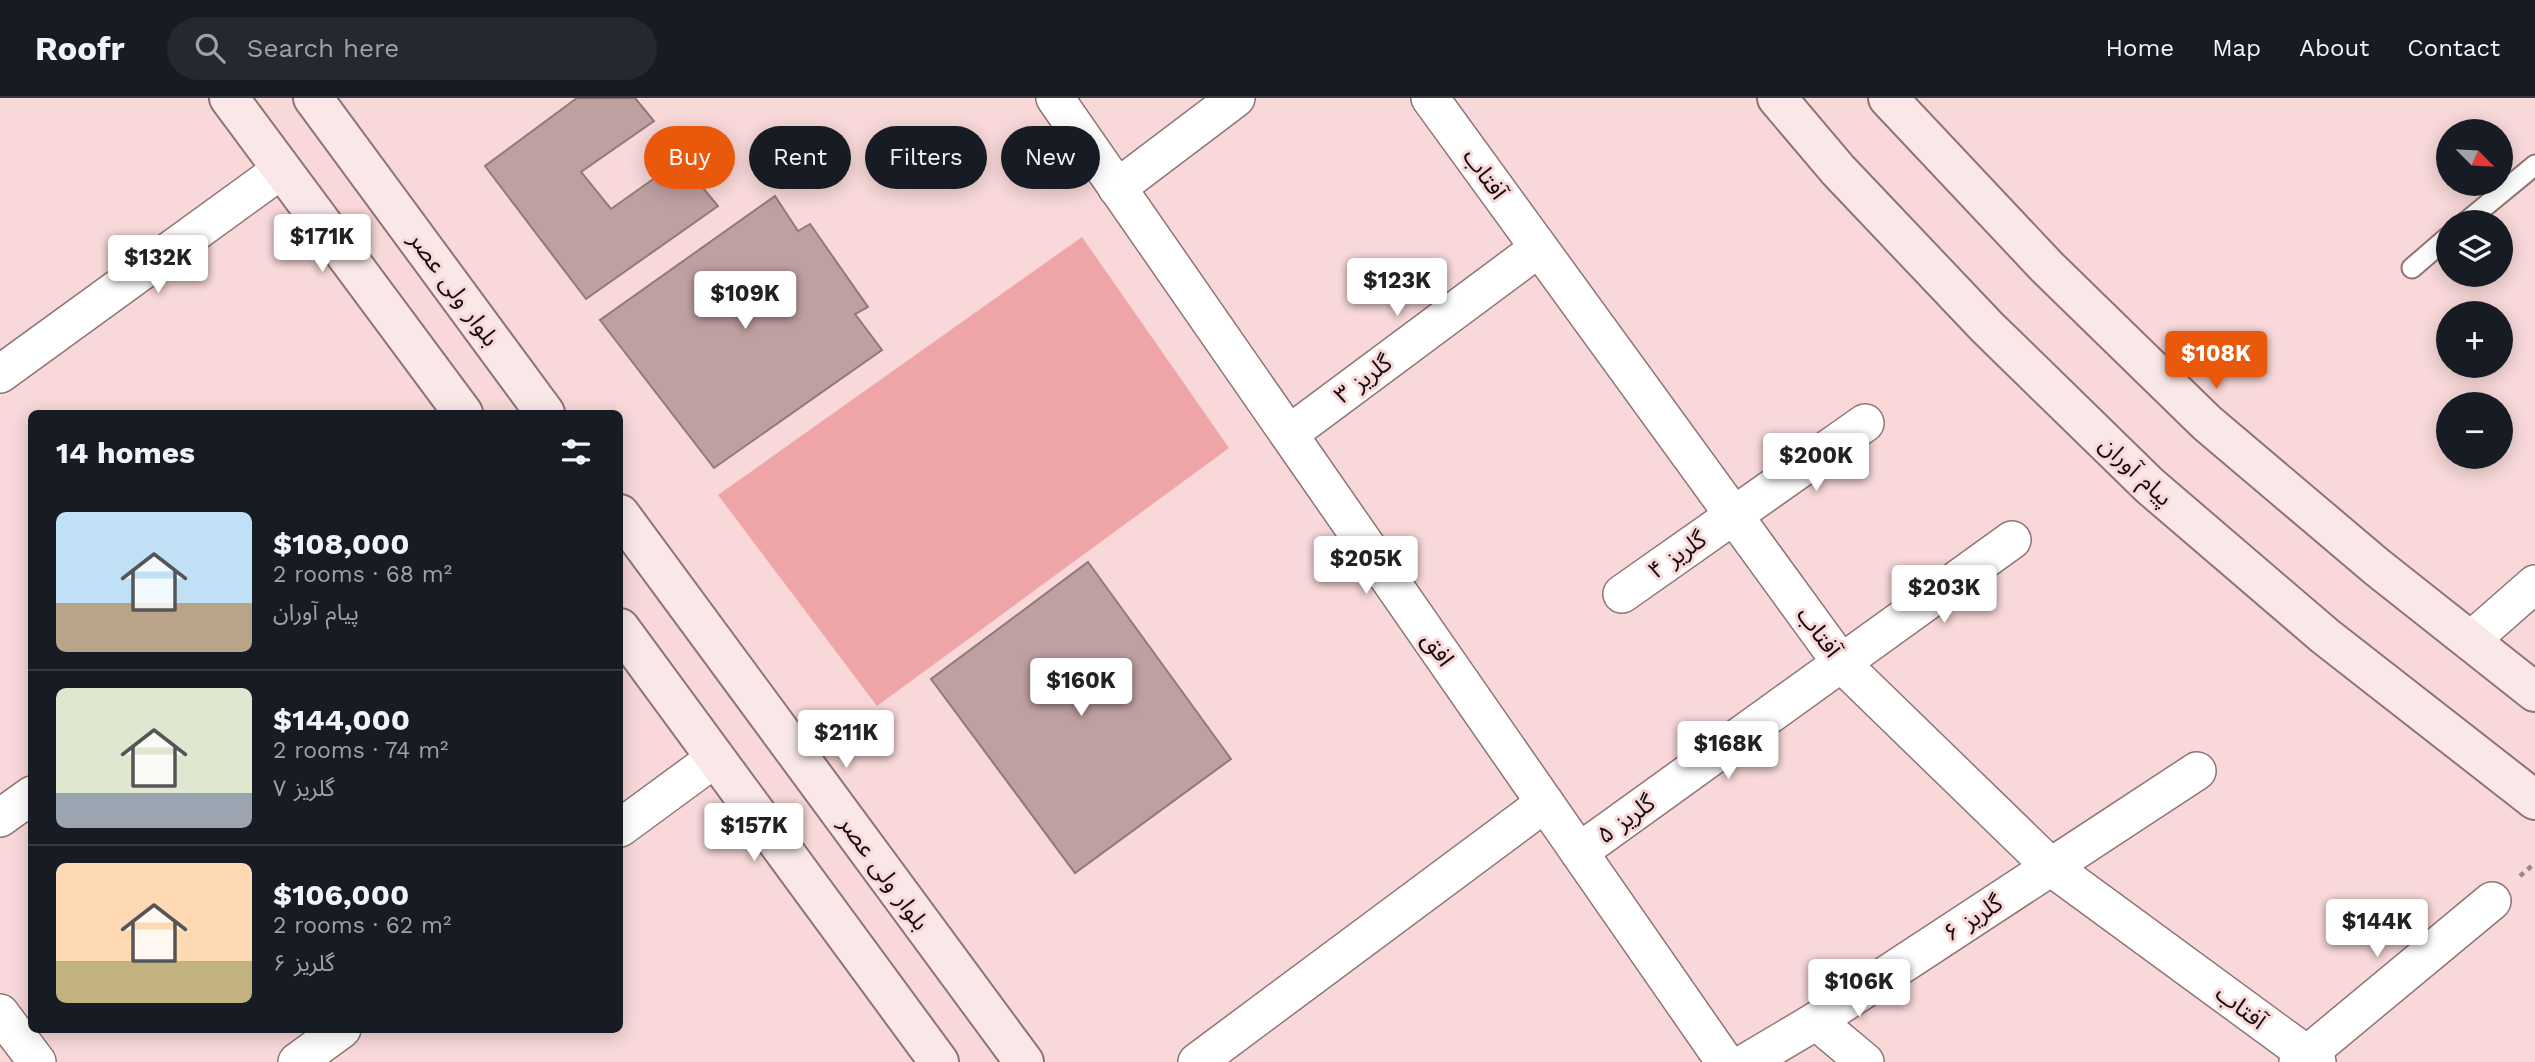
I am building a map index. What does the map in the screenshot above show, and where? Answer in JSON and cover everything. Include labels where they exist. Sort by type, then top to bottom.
[{"type":"main road","points":[[229,98],[461,410]]},
{"type":"main road","name":"بلوار ولی عصر","points":[[313,98],[543,410]]},
{"type":"main road","name":"پیام آوران","points":[[1777,98],[1838,170],[1987,327],[2150,486],[2325,636],[2535,800]]},
{"type":"main road","points":[[1888,98],[2048,267],[2207,423],[2377,567],[2535,691]]},
{"type":"main road","name":"بلوار ولی عصر","points":[[623,518],[1024,1062]]},
{"type":"main road","points":[[623,632],[939,1062]]},
{"type":"street","name":"افق","points":[[1055,98],[1725,1062]]},
{"type":"street","points":[[1117,188],[1236,98]]},
{"type":"street","name":"آفتاب","points":[[1430,98],[1842,663],[2051,867],[2307,1060]]},
{"type":"street","points":[[0,374],[281,170]]},
{"type":"street","name":"گلریز ۳","points":[[1289,435],[1539,248]]},
{"type":"street","name":"گلریز ۴","points":[[1622,594],[1865,423]]},
{"type":"street","name":"گلریز ۵","points":[[1579,852],[2012,540]]},
{"type":"street","points":[[2470,641],[2529,599]]},
{"type":"street","points":[[623,826],[714,759]]},
{"type":"street","name":"گلریز ۶","points":[[1747,1062],[1816,1021],[2197,771]]},
{"type":"street","points":[[0,818],[28,799]]},
{"type":"street","points":[[1197,1062],[1545,803]]},
{"type":"street","points":[[2307,1060],[2492,901]]},
{"type":"street","points":[[0,1013],[37,1062]]},
{"type":"street","points":[[1816,1021],[1865,1062]]},
{"type":"street","points":[[297,1062],[337,1033]]},
{"type":"lane","points":[[2481,210],[2535,165]]},
{"type":"lane","points":[[2412,268],[2436,247]]},
{"type":"shaded area","points":[[1082,237],[1229,448],[877,706],[718,495]]},
{"type":"building","points":[[577,98],[635,98],[654,121],[581,172],[611,209],[644,186],[644,189],[704,189],[718,206],[586,299],[485,166]]},
{"type":"building","points":[[775,196],[798,231],[810,224],[868,307],[855,314],[882,350],[714,468],[600,320]]},
{"type":"building","points":[[1088,562],[1231,759],[1075,873],[931,679]]}]
